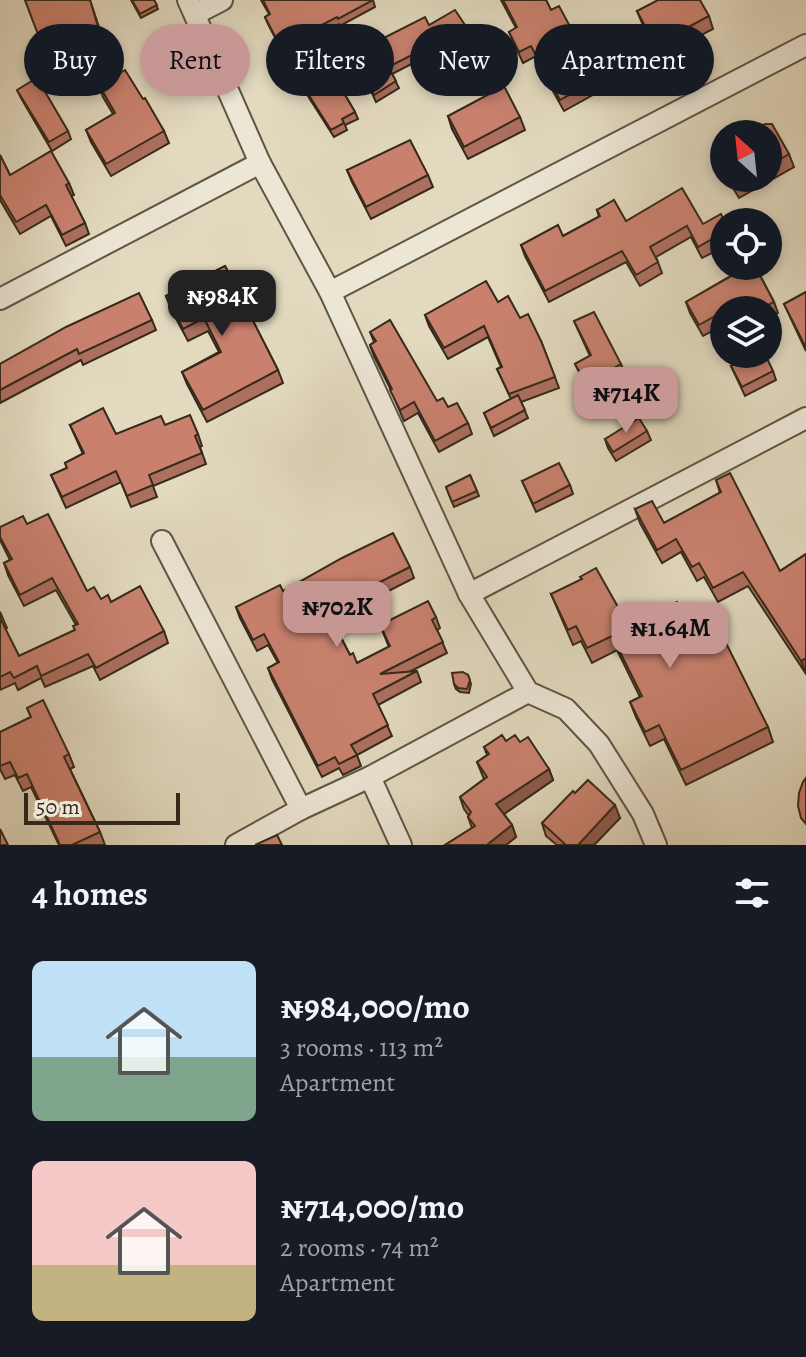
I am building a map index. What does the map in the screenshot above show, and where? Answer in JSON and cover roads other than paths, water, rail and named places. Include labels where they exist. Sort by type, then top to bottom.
[{"type":"street","points":[[222,0],[191,7],[260,163],[330,292],[469,594],[528,692],[566,709],[599,744],[643,814],[656,845]]},
{"type":"street","points":[[330,292],[806,45]]},
{"type":"street","points":[[0,299],[260,163]]},
{"type":"street","points":[[469,594],[806,418]]},
{"type":"street","points":[[162,541],[301,809]]},
{"type":"street","points":[[236,845],[528,692]]},
{"type":"street","points":[[370,777],[401,845]]}]
